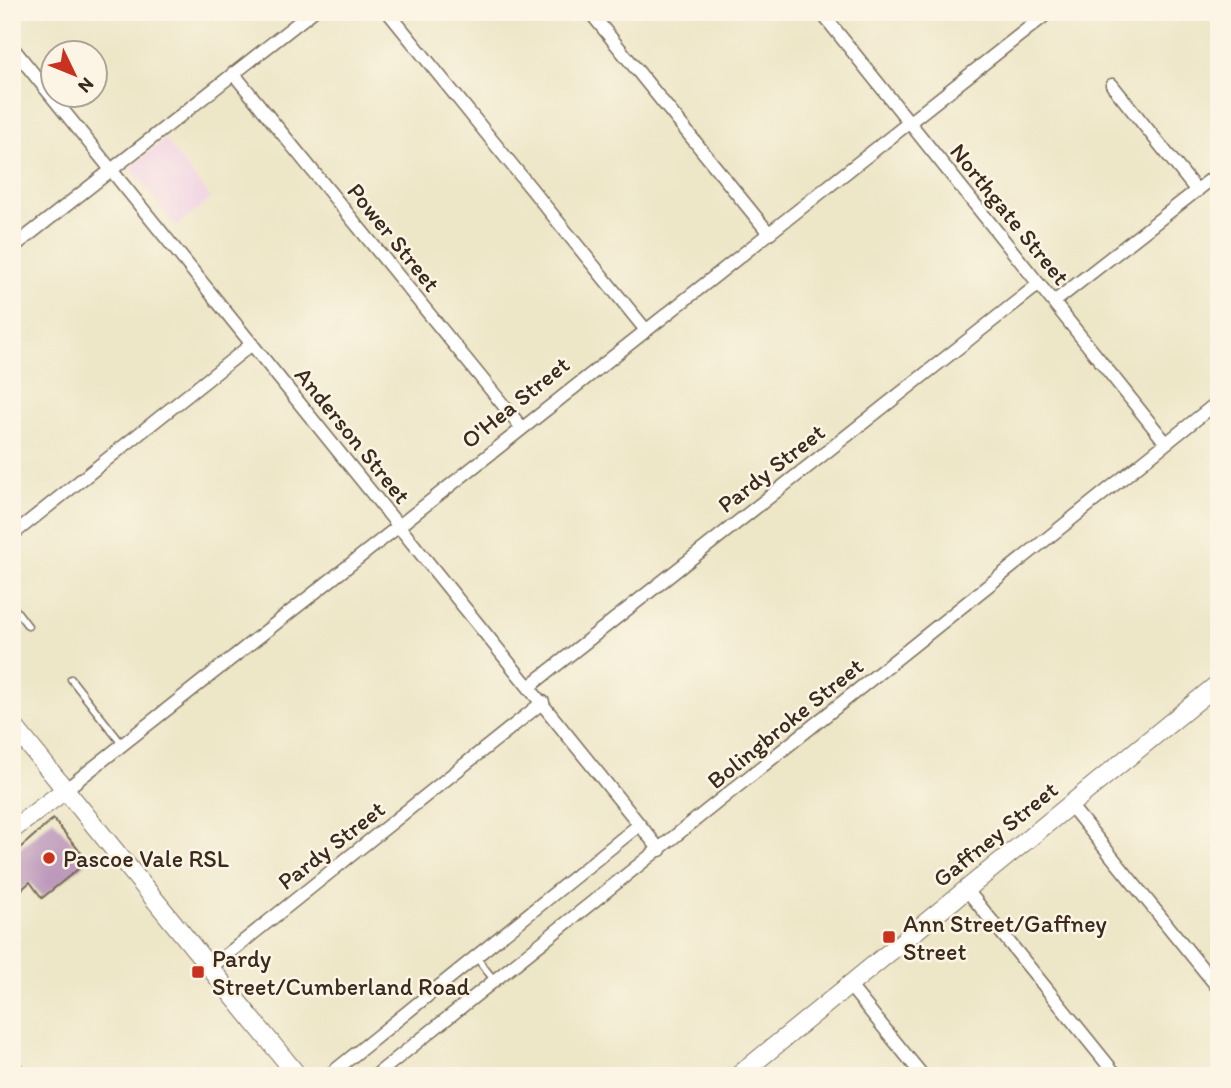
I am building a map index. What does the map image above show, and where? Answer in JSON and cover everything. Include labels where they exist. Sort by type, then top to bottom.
[{"type":"main road","name":"Gaffney Street","points":[[737,1076],[1070,805],[1215,693]]},
{"type":"main road","points":[[12,724],[210,968],[290,1073]]},
{"type":"main road","name":"O'Hea Street","points":[[12,830],[65,790]]},
{"type":"street","points":[[12,247],[312,12]]},
{"type":"street","points":[[388,12],[645,329]]},
{"type":"street","points":[[590,12],[768,232]]},
{"type":"street","name":"Northgate Street","points":[[821,12],[1166,443]]},
{"type":"street","name":"O'Hea Street","points":[[65,790],[1049,12]]},
{"type":"street","name":"Anderson Street","points":[[12,47],[660,850]]},
{"type":"street","name":"Power Street","points":[[233,73],[522,428]]},
{"type":"street","points":[[1112,85],[1197,191]]},
{"type":"street","points":[[1054,302],[1219,173]]},
{"type":"street","name":"Pardy Street","points":[[530,686],[1039,284]]},
{"type":"street","points":[[12,535],[252,344]]},
{"type":"street","name":"Bolingbroke Street","points":[[375,1076],[1219,401]]},
{"type":"street","name":"Pardy Street","points":[[210,968],[543,702]]},
{"type":"street","points":[[1070,805],[1219,989]]},
{"type":"street","points":[[328,1076],[639,825]]},
{"type":"street","points":[[966,889],[1117,1076]]},
{"type":"street","points":[[849,985],[923,1076]]},
{"type":"street","points":[[12,1063],[22,1076]]},
{"type":"lane","points":[[12,606],[28,626]]},
{"type":"lane","points":[[71,679],[122,744]]},
{"type":"lane","points":[[475,956],[494,980]]},
{"type":"shaded area","points":[[165,140],[211,199],[176,226],[130,167]]},
{"type":"building","name":"Pascoe Vale RSL","points":[[53,819],[88,861],[42,898],[30,882],[21,890],[16,883],[12,886],[12,855]]},
{"type":"place","name":"Pascoe Vale RSL","points":[[49,858]]},
{"type":"place","name":"Ann Street/Gaffney Street","points":[[889,937]]},
{"type":"place","name":"Pardy Street/Cumberland Road","points":[[198,972]]}]
